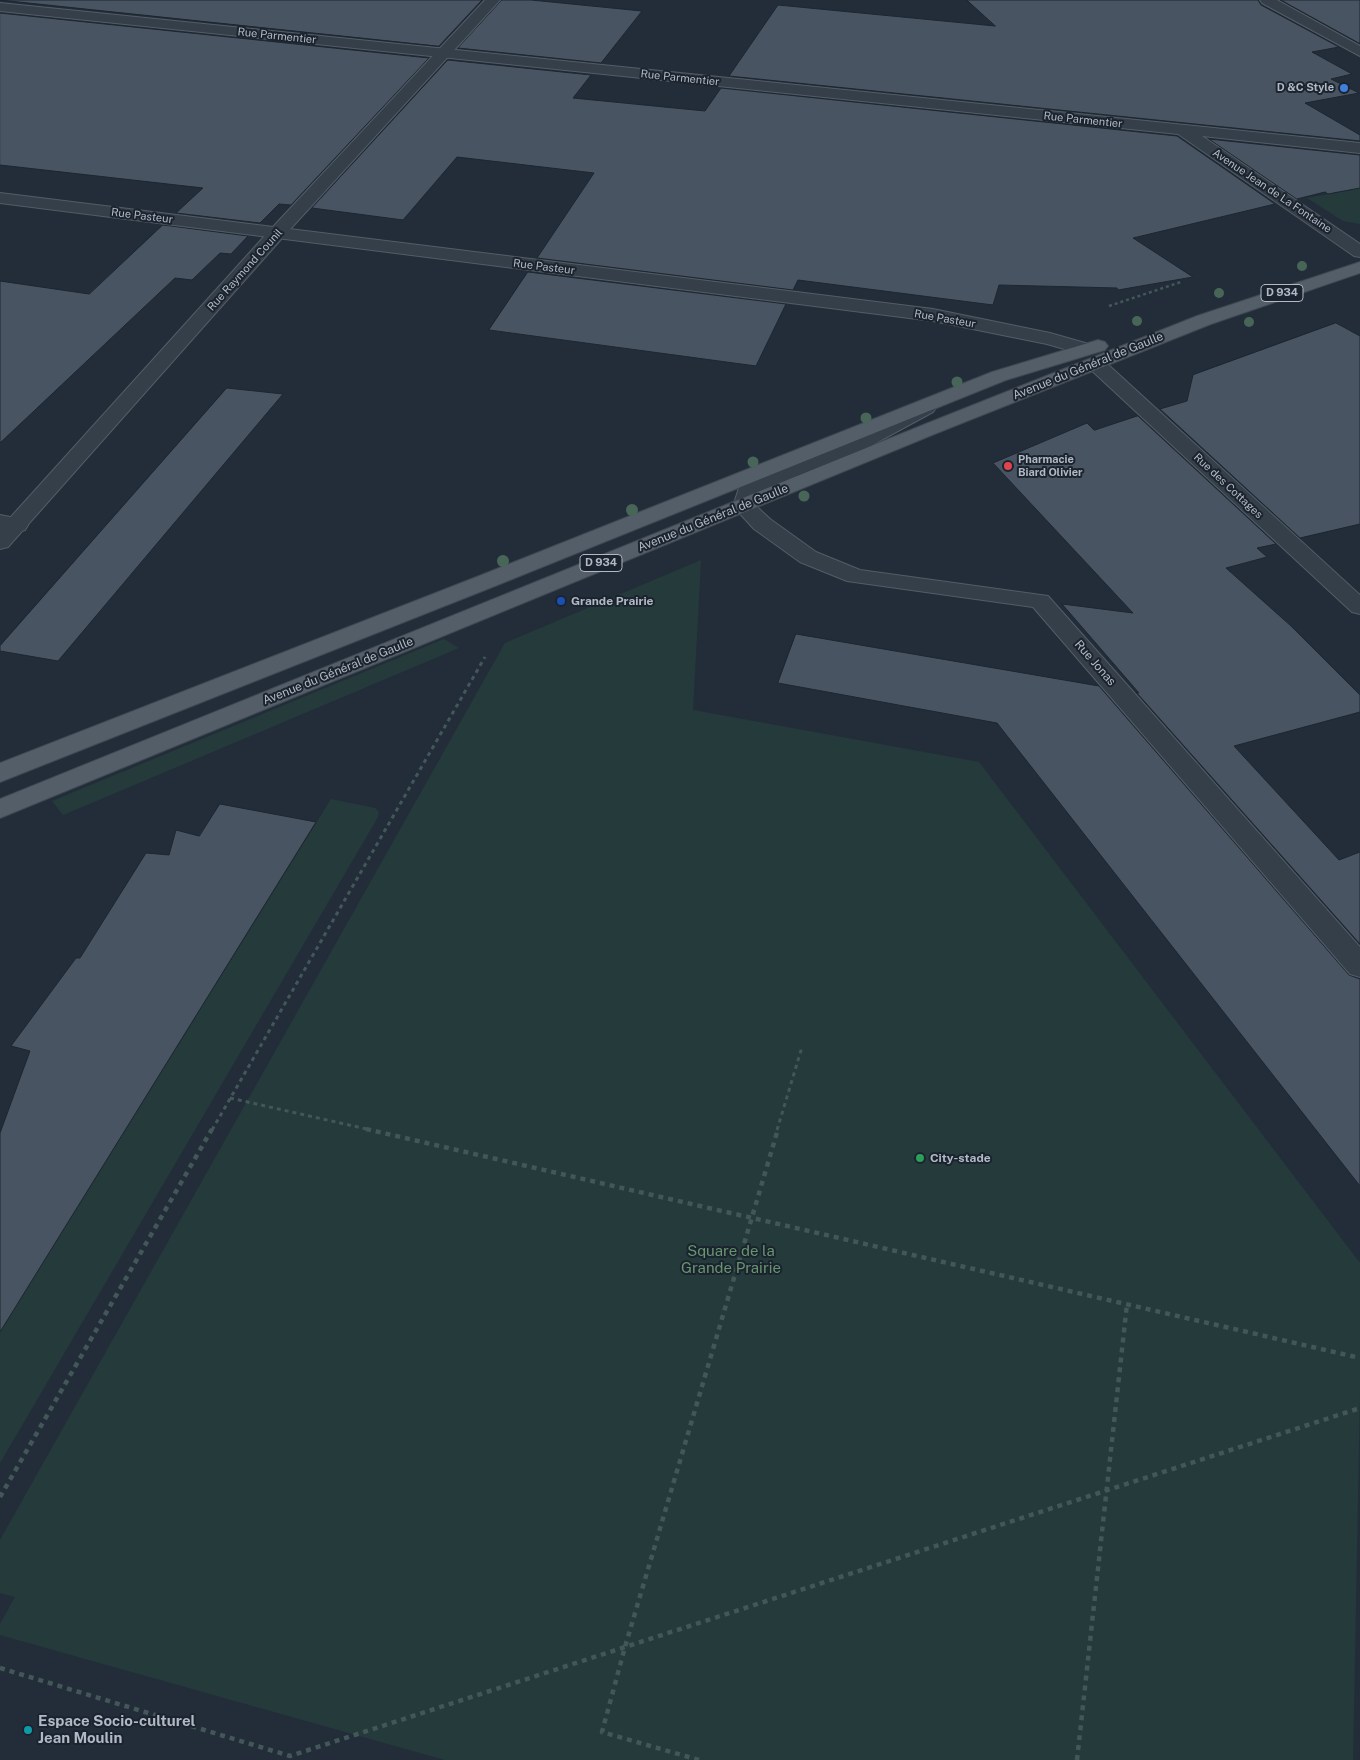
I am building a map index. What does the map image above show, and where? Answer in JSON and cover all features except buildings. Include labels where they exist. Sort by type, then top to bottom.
[{"type":"main road","name":"Avenue du Général de Gaulle","points":[[0,772],[487,581],[999,376],[1091,356],[1360,267]]},
{"type":"main road","name":"Avenue du Général de Gaulle","points":[[0,809],[744,506],[1091,356]]},
{"type":"street","name":"Rue Raymond Counil","points":[[0,542],[9,523],[493,0]]},
{"type":"street","points":[[1267,0],[1360,52]]},
{"type":"street","name":"Rue Parmentier","points":[[0,7],[1360,148]]},
{"type":"street","name":"Avenue Jean de La Fontaine","points":[[1184,130],[1360,252]]},
{"type":"street","name":"Rue Pasteur","points":[[0,198],[932,315],[1050,339],[1091,356]]},
{"type":"street","name":"Rue des Cottages","points":[[1091,356],[1360,607]]},
{"type":"street","points":[[744,506],[748,490],[854,447],[948,396]]},
{"type":"street","name":"Rue Jonas","points":[[744,506],[762,524],[808,557],[855,576],[1040,601],[1360,966]]},
{"type":"path","points":[[0,1497],[487,653]]},
{"type":"path","points":[[699,1760],[602,1732],[624,1647],[802,1048]]},
{"type":"path","points":[[230,1098],[1360,1358]]},
{"type":"path","points":[[1077,1760],[1126,1304]]},
{"type":"path","points":[[0,1668],[289,1758],[1360,1408]]},
{"type":"green space","points":[[1360,188],[1360,224],[1343,221],[1307,198]]},
{"type":"green space","name":"Square de la Grande Prairie","points":[[701,560],[693,710],[979,762],[1360,1263],[1360,1390],[1353,1760],[445,1760],[0,1635],[0,1624],[15,1597],[0,1593],[0,1540],[505,643]]},
{"type":"green space","points":[[444,639],[459,648],[63,815],[52,801]]},
{"type":"green space","points":[[331,799],[375,808],[379,812],[378,817],[0,1463],[0,1332]]},
{"type":"place","name":"D &C Style","points":[[1344,88]]},
{"type":"place","name":"Pharmacie Biard Olivier","points":[[1008,466]]},
{"type":"place","name":"Grande Prairie","points":[[561,601]]},
{"type":"place","name":"City-stade","points":[[920,1158]]},
{"type":"place","name":"Espace Socio-culturel Jean Moulin","points":[[28,1730]]}]
